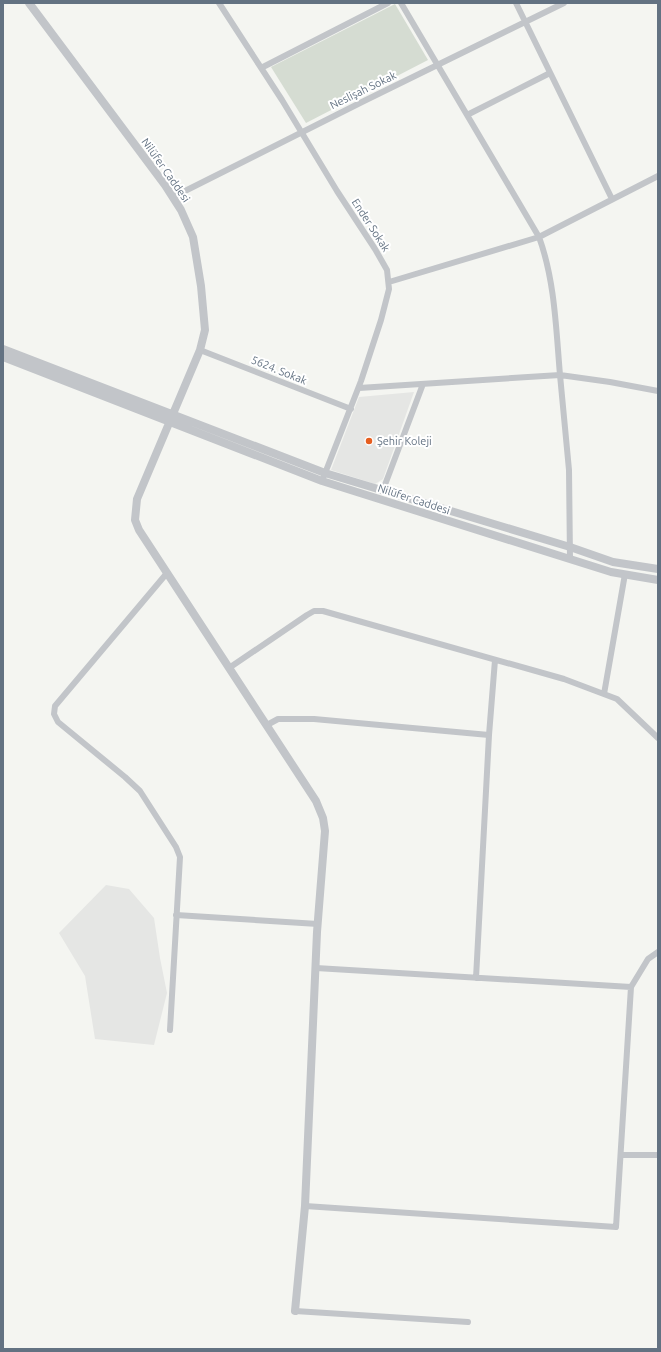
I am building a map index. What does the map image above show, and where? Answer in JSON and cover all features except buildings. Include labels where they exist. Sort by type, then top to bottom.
[{"type":"street","name":"Nilüfer Caddesi","points":[[29,3],[127,133],[173,197],[181,210],[193,237],[202,286],[205,330],[200,350],[172,418]]},
{"type":"street","name":"Ender Sokak","points":[[219,3],[302,132],[387,270],[389,289],[381,320],[359,388],[322,482]]},
{"type":"street","points":[[261,68],[388,3]]},
{"type":"street","points":[[402,3],[539,237],[545,254],[555,311],[570,470],[570,559]]},
{"type":"street","points":[[516,3],[612,199]]},
{"type":"street","name":"Neslişah Sokak","points":[[173,197],[564,3]]},
{"type":"street","points":[[467,115],[550,73]]},
{"type":"street","points":[[388,282],[539,237],[658,176]]},
{"type":"street","points":[[3,349],[172,418],[325,473],[570,547],[613,562],[658,569]]},
{"type":"street","name":"5624. Sokak","points":[[200,350],[351,409]]},
{"type":"street","name":"Nilüfer Caddesi","points":[[3,357],[172,418],[322,482],[612,572],[658,580]]},
{"type":"street","points":[[359,388],[560,375],[658,391]]},
{"type":"street","points":[[383,490],[423,384]]},
{"type":"street","points":[[172,418],[137,499],[135,520],[139,530],[316,801],[323,818],[325,831],[318,924],[305,1206],[296,1311],[468,1322]]},
{"type":"street","points":[[167,573],[55,706],[54,714],[58,722],[140,791],[176,847],[180,857],[170,1030]]},
{"type":"street","points":[[604,694],[625,574]]},
{"type":"street","points":[[229,668],[307,615],[314,612],[323,611],[564,679],[604,694],[617,699],[658,738]]},
{"type":"street","points":[[476,978],[489,735],[495,660]]},
{"type":"street","points":[[267,725],[278,719],[314,720],[489,735]]},
{"type":"street","points":[[176,915],[318,924]]},
{"type":"street","points":[[305,1206],[616,1227],[631,987],[648,959],[658,952]]},
{"type":"street","points":[[316,968],[631,987]]},
{"type":"street","points":[[621,1155],[658,1155]]},
{"type":"shaded area","points":[[395,4],[428,60],[306,123],[271,67]]},
{"type":"shaded area","points":[[414,392],[383,479],[375,484],[331,470],[359,397]]},
{"type":"shaded area","points":[[106,885],[129,889],[154,918],[167,993],[154,1045],[95,1039],[85,976],[59,933]]},
{"type":"place","name":"Şehir Koleji","points":[[369,441]]}]
